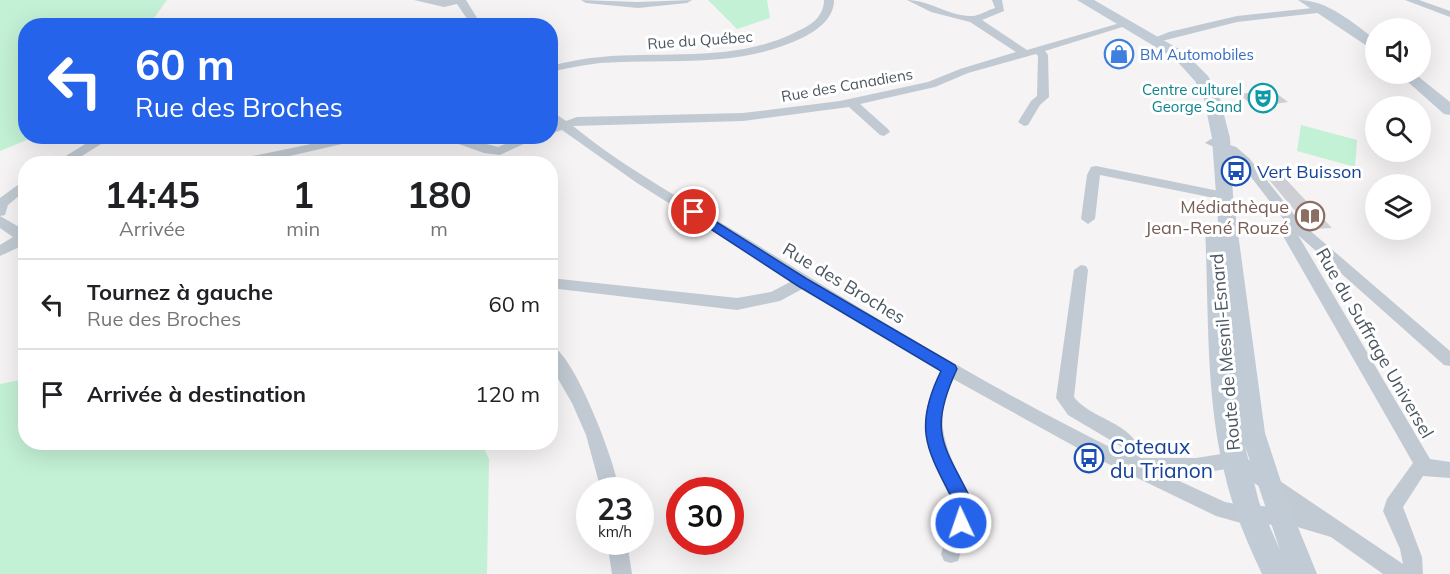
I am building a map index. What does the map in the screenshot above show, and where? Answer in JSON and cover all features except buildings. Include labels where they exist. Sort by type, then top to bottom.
[{"type":"main road","name":"Route de Mesnil-Esnard","points":[[1084,0],[1154,40],[1180,65],[1201,97],[1210,122],[1215,145],[1219,195],[1229,424],[1234,460],[1251,514],[1277,574]]},
{"type":"main road","points":[[1305,0],[1344,23],[1365,39]]},
{"type":"main road","points":[[1418,84],[1450,110]]},
{"type":"main road","name":"Route de Mesnil-Esnard","points":[[1219,195],[1248,405],[1266,480],[1303,574]]},
{"type":"street","points":[[419,0],[444,4],[460,0],[472,18]]},
{"type":"street","points":[[586,0],[638,5],[687,0]]},
{"type":"street","name":"Rue du Québec","points":[[558,68],[599,60],[753,54],[794,39],[817,25],[827,13],[829,0]]},
{"type":"street","points":[[912,0],[935,10],[974,20],[1043,56],[1043,97],[1035,104],[1024,122]]},
{"type":"street","points":[[974,20],[1000,9],[998,0]]},
{"type":"street","points":[[1410,0],[1450,14]]},
{"type":"street","points":[[1154,40],[1256,16],[1322,10]]},
{"type":"street","name":"Rue des Canadiens","points":[[558,127],[577,121],[743,117],[851,102],[931,85],[964,71],[1126,24]]},
{"type":"street","points":[[851,102],[884,132]]},
{"type":"street","name":"Rue des Broches","points":[[558,128],[802,282],[950,369],[1094,449],[1223,510],[1280,516],[1332,528]]},
{"type":"street","points":[[73,156],[94,144]]},
{"type":"street","points":[[272,156],[332,144]]},
{"type":"street","points":[[468,144],[500,151],[516,144]]},
{"type":"street","points":[[1215,145],[1232,150],[1245,161],[1294,225],[1450,360]]},
{"type":"street","points":[[1088,219],[1093,175],[1096,170],[1219,195]]},
{"type":"street","points":[[0,212],[2,203],[18,190]]},
{"type":"street","points":[[0,221],[18,234]]},
{"type":"street","name":"Rue du Suffrage Universel","points":[[1294,225],[1290,236],[1424,466],[1417,470],[1394,505],[1393,511],[1410,547],[1413,574]]},
{"type":"street","points":[[0,251],[18,241]]},
{"type":"street","points":[[1081,270],[1065,398],[1074,410],[1128,442],[1131,466],[1196,466],[1234,460],[1318,514],[1332,528],[1400,574]]},
{"type":"street","points":[[558,284],[737,304],[775,297],[802,282]]},
{"type":"street","points":[[558,365],[589,419],[608,477]]},
{"type":"street","points":[[950,369],[936,398],[933,423],[938,453],[966,508],[951,554]]},
{"type":"street","points":[[1424,466],[1450,470]]},
{"type":"street","points":[[619,555],[622,574]]},
{"type":"green space","points":[[0,0],[167,0],[154,18],[18,18],[18,144],[0,151]]},
{"type":"green space","points":[[708,0],[767,0],[770,18],[737,29]]},
{"type":"green space","points":[[1301,125],[1357,140],[1355,167],[1297,151]]},
{"type":"green space","points":[[18,380],[18,450],[484,450],[489,459],[487,574],[0,574],[0,384]]},
{"type":"place","name":"BM Automobiles","points":[[1119,54]]},
{"type":"place","name":"Centre culturel George Sand","points":[[1263,98]]},
{"type":"place","name":"Vert Buisson","points":[[1236,171]]},
{"type":"place","name":"Médiathèque Jean-René Rouzé","points":[[1310,216]]},
{"type":"place","name":"Coteaux du Trianon","points":[[1089,458]]},
{"type":"route","points":[[694,212],[802,282],[950,369],[936,398],[933,435],[938,453],[966,508],[961,523]]}]
